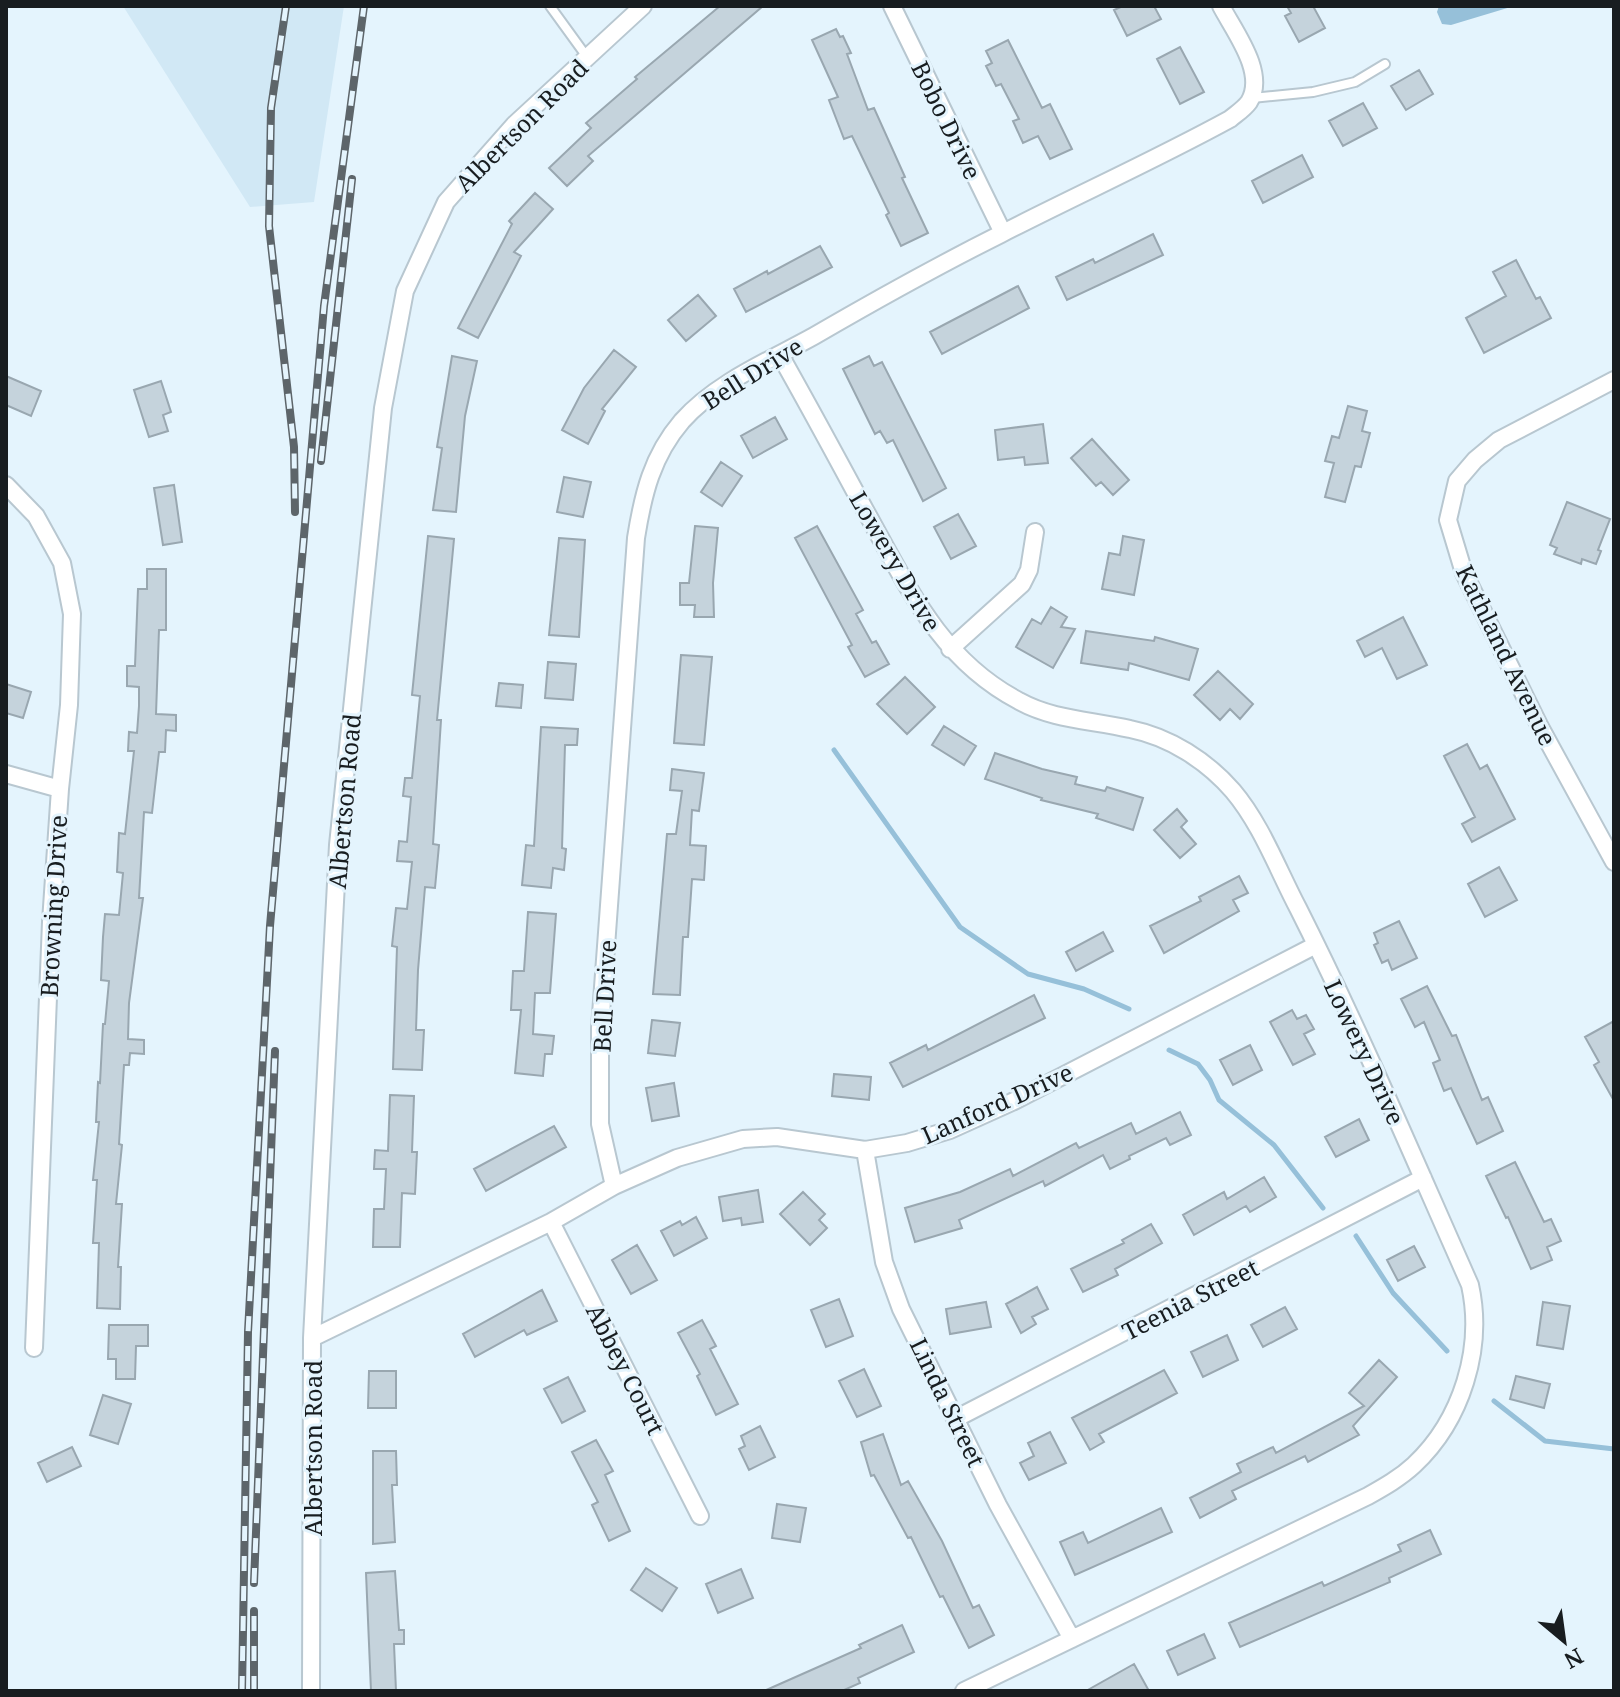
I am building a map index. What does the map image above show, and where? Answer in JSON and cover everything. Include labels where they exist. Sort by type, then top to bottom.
[{"type":"street","name":"Albertson Road","points":[[311,1691],[312,1338],[338,845],[383,408],[405,291],[446,202],[514,125],[642,6]]},
{"type":"street","name":"Bobo Drive","points":[[892,6],[1003,233]]},
{"type":"street","points":[[1221,6],[1252,70],[1255,88],[1250,99]]},
{"type":"street","name":"Bell Drive","points":[[614,1186],[600,1124],[600,1028],[636,538],[643,492],[664,444],[699,403],[732,381],[913,279],[1220,125],[1248,104],[1250,99]]},
{"type":"street","name":"Lowery Drive","points":[[780,355],[899,572],[950,649],[988,683],[1020,702],[1050,715],[1133,729],[1160,739],[1192,754],[1235,793],[1252,819],[1316,945],[1470,1285],[1476,1332],[1464,1384],[1451,1415],[1428,1450],[1398,1479],[964,1691]]},
{"type":"street","name":"Kathland Avenue","points":[[1614,380],[1499,440],[1483,453],[1457,481],[1448,520],[1464,573],[1539,725],[1614,862]]},
{"type":"street","name":"Browning Drive","points":[[6,485],[36,516],[62,563],[72,614],[40,1163],[34,1348]]},
{"type":"street","points":[[950,649],[1022,584],[1029,570],[1035,532]]},
{"type":"street","points":[[6,774],[60,789]]},
{"type":"street","name":"Lanford Drive","points":[[312,1338],[551,1222],[614,1186],[677,1158],[743,1139],[777,1137],[865,1150],[907,1143],[950,1130],[1012,1102],[1316,945]]},
{"type":"street","name":"Linda Street","points":[[865,1150],[884,1262],[901,1309],[998,1505],[1072,1639]]},
{"type":"street","name":"Teenia Street","points":[[957,1418],[1423,1178]]},
{"type":"street","name":"Abbey Court","points":[[551,1222],[700,1516]]},
{"type":"lane","points":[[550,6],[588,57]]},
{"type":"lane","points":[[1250,99],[1313,92],[1355,82],[1385,64]]},
{"type":"shaded area","points":[[123,6],[344,6],[314,202],[250,207]]},
{"type":"water","points":[[1439,6],[1514,6],[1451,25],[1442,24],[1437,12]]},
{"type":"building","points":[[720,6],[763,6],[588,156],[593,161],[567,186],[549,168],[591,128],[586,123],[637,79],[635,77]]},
{"type":"building","points":[[1123,6],[1154,6],[1161,19],[1127,36],[1114,10]]},
{"type":"building","points":[[1287,6],[1313,6],[1325,28],[1299,42],[1285,16],[1291,13]]},
{"type":"building","points":[[836,29],[851,53],[847,54],[868,110],[874,108],[928,233],[901,246],[886,215],[889,213],[852,136],[844,139],[829,100],[838,97],[812,40]]},
{"type":"building","points":[[1008,40],[1042,108],[1050,104],[1072,149],[1050,159],[1038,136],[1023,143],[1013,121],[1019,119],[1001,84],[996,86],[986,66],[992,63],[986,51]]},
{"type":"building","points":[[1180,47],[1204,92],[1180,104],[1157,59]]},
{"type":"building","points":[[1419,70],[1433,94],[1406,110],[1391,86]]},
{"type":"building","points":[[1363,103],[1377,128],[1343,146],[1329,121]]},
{"type":"building","points":[[1302,155],[1313,177],[1263,203],[1252,181]]},
{"type":"building","points":[[535,193],[553,209],[514,252],[521,256],[478,338],[458,328],[512,224],[509,221]]},
{"type":"building","points":[[1153,234],[1163,255],[1067,300],[1056,277],[1093,259],[1095,263]]},
{"type":"building","points":[[820,246],[832,267],[746,312],[734,289]]},
{"type":"building","points":[[1516,260],[1536,299],[1540,297],[1551,318],[1484,353],[1466,318],[1506,296],[1493,272]]},
{"type":"building","points":[[1018,286],[1029,308],[942,354],[930,332]]},
{"type":"building","points":[[698,295],[716,316],[686,341],[668,320]]},
{"type":"building","points":[[614,350],[636,367],[602,409],[605,411],[588,444],[562,430],[584,388]]},
{"type":"building","points":[[452,356],[477,361],[465,416],[456,512],[433,510],[442,448],[437,447]]},
{"type":"building","points":[[869,356],[874,366],[882,362],[946,488],[923,501],[893,440],[887,443],[880,431],[875,434],[843,369]]},
{"type":"building","points":[[6,376],[41,391],[31,416],[6,405]]},
{"type":"building","points":[[161,381],[171,412],[163,415],[168,431],[149,437],[134,390]]},
{"type":"building","points":[[1348,406],[1367,411],[1362,431],[1370,433],[1361,467],[1355,466],[1345,502],[1325,497],[1334,463],[1325,461],[1332,436],[1339,438]]},
{"type":"building","points":[[775,417],[787,439],[753,458],[741,436]]},
{"type":"building","points":[[1043,424],[1048,463],[1025,465],[1024,457],[998,460],[995,430]]},
{"type":"building","points":[[1092,439],[1129,480],[1113,495],[1101,482],[1096,486],[1071,458]]},
{"type":"building","points":[[721,462],[742,476],[722,506],[701,492]]},
{"type":"building","points":[[564,477],[591,482],[583,517],[557,512]]},
{"type":"building","points":[[174,485],[182,542],[163,545],[154,488]]},
{"type":"building","points":[[1567,502],[1610,519],[1596,564],[1582,559],[1581,564],[1554,554],[1557,548],[1550,545]]},
{"type":"building","points":[[958,514],[976,546],[951,559],[934,527]]},
{"type":"building","points":[[695,526],[718,528],[713,583],[714,617],[694,617],[695,605],[680,605],[680,583],[689,583]]},
{"type":"building","points":[[817,526],[863,610],[856,614],[872,643],[876,641],[889,664],[865,677],[848,647],[852,645],[795,538]]},
{"type":"building","points":[[428,536],[454,539],[437,720],[441,720],[433,844],[439,845],[435,888],[425,887],[418,970],[416,1030],[424,1030],[422,1070],[393,1069],[397,947],[392,946],[396,908],[407,909],[412,862],[397,861],[399,841],[407,842],[411,797],[403,796],[405,778],[412,778],[420,696],[412,695]]},
{"type":"building","points":[[1123,536],[1144,540],[1134,595],[1102,589],[1109,553],[1120,555]]},
{"type":"building","points":[[559,538],[585,540],[579,637],[549,635]]},
{"type":"building","points":[[147,569],[166,569],[166,630],[159,630],[156,714],[176,715],[176,731],[166,730],[165,752],[159,752],[152,813],[144,812],[139,898],[143,898],[129,1003],[128,1039],[144,1040],[144,1054],[130,1053],[129,1065],[124,1065],[119,1144],[122,1145],[116,1204],[122,1204],[118,1267],[121,1267],[120,1309],[97,1308],[99,1243],[93,1243],[97,1180],[93,1180],[99,1122],[96,1122],[98,1082],[109,981],[101,980],[103,937],[105,914],[119,915],[123,873],[117,872],[119,833],[125,834],[134,751],[128,751],[129,732],[137,733],[139,706],[139,687],[127,686],[127,666],[135,666],[138,589],[147,589]]},
{"type":"building","points":[[1051,607],[1067,617],[1061,627],[1075,629],[1053,668],[1016,647],[1032,619],[1041,624]]},
{"type":"building","points":[[1403,617],[1427,665],[1397,679],[1382,648],[1365,657],[1357,641]]},
{"type":"building","points":[[1086,631],[1154,641],[1155,637],[1198,649],[1189,680],[1129,663],[1128,670],[1081,663]]},
{"type":"building","points":[[681,655],[712,657],[704,745],[674,743]]},
{"type":"building","points":[[548,662],[576,664],[573,700],[545,698]]},
{"type":"building","points":[[1218,671],[1253,704],[1240,719],[1230,709],[1220,720],[1194,695]]},
{"type":"building","points":[[905,677],[935,707],[907,734],[877,704]]},
{"type":"building","points":[[499,683],[523,685],[521,708],[496,706]]},
{"type":"building","points":[[6,684],[31,692],[23,718],[6,713]]},
{"type":"building","points":[[944,726],[976,746],[964,765],[932,745]]},
{"type":"building","points":[[541,727],[578,729],[577,745],[565,745],[564,870],[553,868],[551,888],[522,885],[526,845],[534,846]]},
{"type":"building","points":[[1467,744],[1480,769],[1487,765],[1515,819],[1472,842],[1462,824],[1475,817],[1444,756]]},
{"type":"building","points":[[995,753],[1077,777],[1075,784],[1105,791],[1107,787],[1143,798],[1133,830],[1096,818],[1098,814],[1041,800],[985,779]]},
{"type":"building","points":[[672,769],[704,773],[699,811],[692,810],[690,845],[706,846],[704,880],[692,879],[688,937],[683,937],[680,995],[653,994],[667,834],[676,834],[682,791],[670,790]]},
{"type":"building","points":[[1177,809],[1187,821],[1181,827],[1196,844],[1180,858],[1154,830]]},
{"type":"building","points":[[1499,867],[1517,900],[1485,917],[1468,884]]},
{"type":"building","points":[[1239,876],[1248,893],[1233,900],[1239,911],[1164,953],[1150,926],[1201,901],[1199,897]]},
{"type":"building","points":[[528,912],[556,914],[550,993],[535,993],[533,1034],[554,1036],[552,1054],[545,1054],[543,1076],[515,1073],[521,1010],[511,1010],[513,971],[524,971]]},
{"type":"building","points":[[1399,921],[1417,958],[1392,970],[1388,960],[1382,963],[1374,945],[1378,943],[1374,933]]},
{"type":"building","points":[[1103,932],[1113,951],[1076,971],[1066,952]]},
{"type":"building","points":[[1427,986],[1452,1036],[1456,1035],[1482,1100],[1488,1097],[1503,1131],[1477,1144],[1451,1088],[1444,1091],[1433,1063],[1440,1060],[1424,1022],[1415,1027],[1401,999]]},
{"type":"building","points":[[1034,995],[1045,1018],[903,1087],[890,1063],[926,1045],[928,1050]]},
{"type":"building","points":[[1292,1010],[1297,1019],[1306,1015],[1314,1029],[1304,1034],[1315,1054],[1293,1065],[1270,1022]]},
{"type":"building","points":[[652,1020],[680,1023],[675,1056],[648,1053]]},
{"type":"building","points":[[1614,1021],[1614,1101],[1594,1065],[1599,1062],[1585,1037]]},
{"type":"building","points":[[1250,1045],[1262,1070],[1233,1085],[1220,1060]]},
{"type":"building","points":[[834,1074],[871,1077],[869,1100],[832,1096]]},
{"type":"building","points":[[674,1083],[679,1116],[652,1121],[646,1088]]},
{"type":"building","points":[[390,1095],[414,1096],[412,1152],[417,1152],[415,1194],[402,1193],[400,1247],[373,1247],[374,1209],[384,1209],[386,1169],[374,1169],[375,1150],[388,1151]]},
{"type":"building","points":[[1180,1112],[1191,1135],[1170,1145],[1166,1138],[1110,1169],[1103,1155],[1045,1186],[1043,1181],[959,1220],[962,1228],[915,1242],[905,1208],[960,1192],[1010,1169],[1013,1176],[1076,1143],[1079,1148],[1131,1123],[1136,1134]]},
{"type":"building","points":[[1359,1119],[1369,1140],[1336,1157],[1325,1137]]},
{"type":"building","points":[[554,1126],[566,1147],[486,1191],[474,1169]]},
{"type":"building","points":[[1515,1162],[1544,1222],[1551,1219],[1561,1241],[1547,1247],[1552,1260],[1531,1269],[1486,1176]]},
{"type":"building","points":[[1264,1177],[1276,1197],[1250,1212],[1246,1206],[1194,1235],[1183,1215],[1224,1192],[1227,1199]]},
{"type":"building","points":[[758,1190],[763,1222],[742,1225],[741,1218],[723,1221],[719,1197]]},
{"type":"building","points":[[803,1192],[825,1214],[819,1220],[827,1228],[810,1245],[780,1214]]},
{"type":"building","points":[[696,1217],[707,1238],[674,1256],[661,1231]]},
{"type":"building","points":[[1151,1224],[1162,1243],[1115,1269],[1118,1275],[1083,1292],[1071,1269],[1124,1243],[1122,1240]]},
{"type":"building","points":[[637,1245],[657,1280],[631,1294],[612,1260]]},
{"type":"building","points":[[1414,1246],[1425,1267],[1398,1281],[1387,1260]]},
{"type":"building","points":[[1037,1287],[1048,1309],[1032,1317],[1036,1324],[1021,1333],[1006,1304]]},
{"type":"building","points":[[542,1290],[557,1321],[527,1335],[524,1330],[475,1357],[463,1334]]},
{"type":"building","points":[[839,1299],[853,1336],[826,1347],[811,1310]]},
{"type":"building","points":[[986,1302],[991,1327],[950,1334],[946,1309]]},
{"type":"building","points":[[1543,1302],[1570,1306],[1563,1349],[1537,1345]]},
{"type":"building","points":[[1285,1307],[1297,1329],[1263,1347],[1251,1325]]},
{"type":"building","points":[[702,1320],[716,1346],[710,1349],[738,1404],[716,1415],[697,1376],[700,1374],[678,1333]]},
{"type":"building","points":[[109,1325],[148,1325],[148,1346],[136,1346],[135,1379],[116,1379],[116,1359],[108,1359]]},
{"type":"building","points":[[1227,1335],[1238,1360],[1203,1377],[1191,1352]]},
{"type":"building","points":[[1379,1360],[1397,1377],[1353,1426],[1359,1435],[1308,1462],[1305,1456],[1232,1491],[1236,1499],[1200,1518],[1190,1498],[1241,1472],[1237,1464],[1273,1447],[1276,1453],[1364,1406],[1349,1393]]},
{"type":"building","points":[[864,1369],[881,1406],[857,1417],[839,1381]]},
{"type":"building","points":[[1164,1370],[1177,1393],[1099,1434],[1104,1442],[1090,1450],[1072,1418]]},
{"type":"building","points":[[369,1371],[396,1371],[396,1408],[368,1408]]},
{"type":"building","points":[[1516,1376],[1550,1384],[1544,1408],[1510,1399]]},
{"type":"building","points":[[568,1377],[585,1411],[562,1423],[544,1389]]},
{"type":"building","points":[[103,1395],[131,1404],[118,1444],[90,1435]]},
{"type":"building","points":[[760,1426],[775,1457],[749,1470],[739,1449],[745,1446],[741,1436]]},
{"type":"building","points":[[1050,1432],[1066,1463],[1029,1480],[1020,1463],[1034,1456],[1028,1443]]},
{"type":"building","points":[[883,1434],[901,1485],[908,1481],[942,1541],[973,1608],[979,1605],[994,1635],[969,1648],[911,1537],[908,1538],[874,1475],[871,1476],[861,1442]]},
{"type":"building","points":[[596,1440],[613,1471],[605,1475],[630,1531],[609,1541],[592,1505],[598,1502],[572,1452]]},
{"type":"building","points":[[72,1447],[81,1466],[47,1482],[38,1463]]},
{"type":"building","points":[[373,1451],[396,1451],[397,1485],[392,1485],[395,1542],[373,1544]]},
{"type":"building","points":[[777,1504],[806,1508],[800,1542],[772,1538]]},
{"type":"building","points":[[1161,1508],[1172,1532],[1075,1575],[1060,1542],[1083,1532],[1088,1543]]},
{"type":"building","points":[[1430,1530],[1441,1554],[1389,1578],[1390,1582],[1240,1647],[1229,1623],[1322,1582],[1324,1586],[1401,1551],[1398,1545]]},
{"type":"building","points":[[646,1568],[677,1588],[662,1611],[631,1590]]},
{"type":"building","points":[[741,1569],[753,1598],[718,1613],[706,1584]]},
{"type":"building","points":[[395,1571],[399,1630],[404,1630],[404,1644],[394,1644],[396,1691],[371,1691],[366,1573]]},
{"type":"building","points":[[902,1625],[914,1652],[858,1678],[860,1683],[842,1691],[764,1691],[861,1648],[859,1645]]},
{"type":"building","points":[[1204,1634],[1215,1658],[1178,1675],[1167,1651]]},
{"type":"building","points":[[1134,1664],[1149,1691],[1086,1691]]},
{"type":"waterway","points":[[834,750],[960,927],[1028,974],[1084,989],[1129,1009]]},
{"type":"waterway","points":[[1169,1050],[1198,1064],[1219,1100],[1274,1145],[1323,1208]]},
{"type":"waterway","points":[[1356,1236],[1393,1293],[1447,1351]]},
{"type":"waterway","points":[[1494,1401],[1545,1441],[1614,1449]]},
{"type":"railway","points":[[286,6],[271,108],[269,226],[294,447],[295,512]]},
{"type":"railway","points":[[242,1691],[248,1332],[270,926],[324,306],[364,6]]},
{"type":"railway","points":[[321,461],[352,179]]},
{"type":"railway","points":[[254,1583],[275,1051]]},
{"type":"railway","points":[[254,1611],[254,1691]]}]
